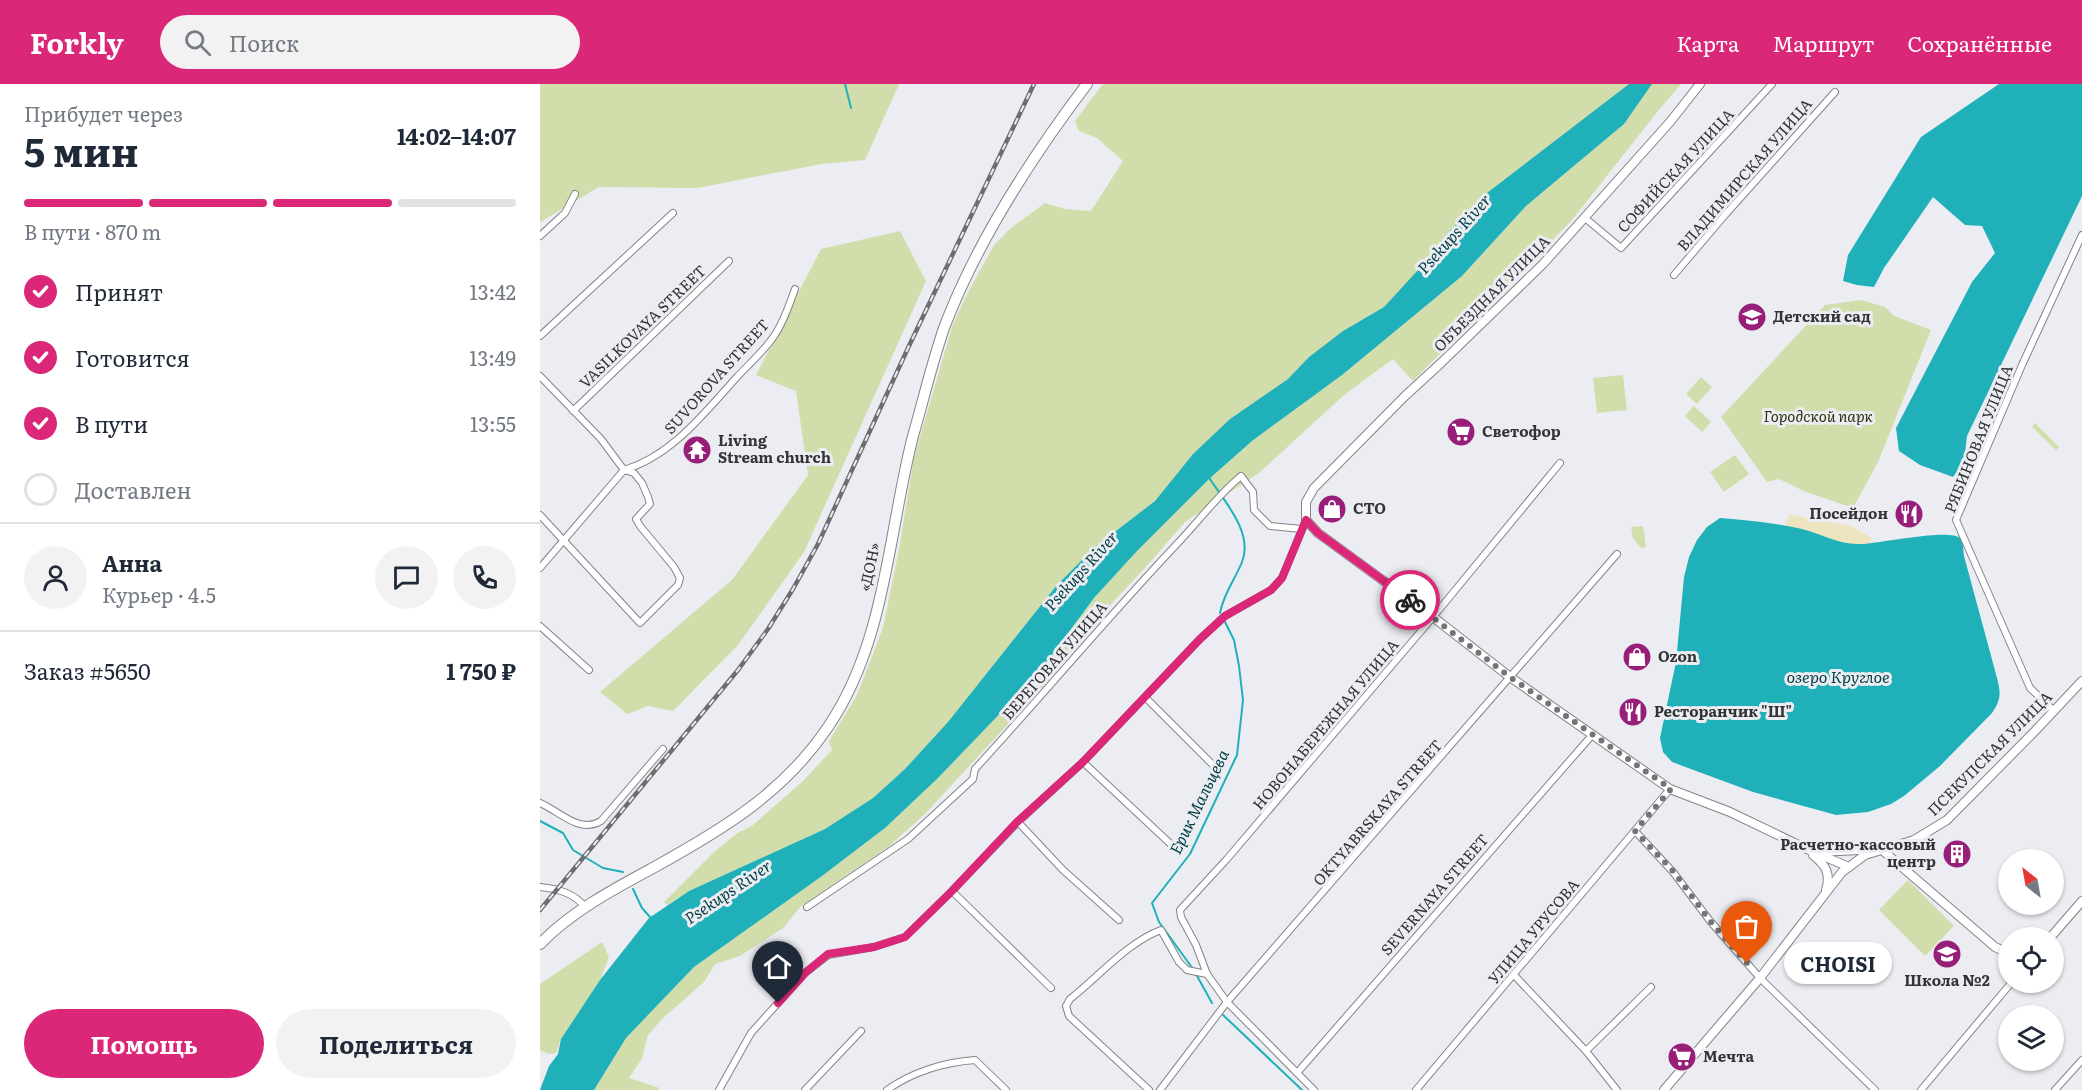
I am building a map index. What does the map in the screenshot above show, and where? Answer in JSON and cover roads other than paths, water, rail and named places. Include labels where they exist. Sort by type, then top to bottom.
[{"type":"highway","name":"«ДОН»","points":[[540,944],[573,915],[742,815],[781,783],[809,754],[829,726],[845,700],[870,638],[913,438],[944,328],[996,219],[1054,127],[1087,84]]},
{"type":"street","name":"ОБЪЕЗДНАЯ УЛИЦА","points":[[1306,520],[1306,502],[1314,488],[1405,396],[1543,264],[1670,122],[1700,84]]},
{"type":"street","name":"СОФИЙСКАЯ УЛИЦА","points":[[1585,218],[1621,248],[1772,84]]},
{"type":"street","name":"ВЛАДИМИРСКАЯ УЛИЦА","points":[[1674,275],[1725,214],[1835,92]]},
{"type":"street","points":[[540,236],[565,213],[575,194]]},
{"type":"street","points":[[540,336],[673,213]]},
{"type":"street","name":"РЯБИНОВАЯ УЛИЦА","points":[[2054,711],[2030,688],[1956,520],[2018,375],[2082,235]]},
{"type":"street","name":"VASILKOVAYA STREET","points":[[573,411],[729,261]]},
{"type":"street","name":"SUVOROVA STREET","points":[[540,568],[624,470],[636,466],[668,447],[704,413],[774,337],[786,315],[795,289]]},
{"type":"street","points":[[540,376],[601,439],[624,470],[634,473],[642,483],[650,504],[636,519],[674,567],[680,578],[678,585],[640,623],[540,515]]},
{"type":"street","name":"НОВОНАБЕРЕЖНАЯ УЛИЦА","points":[[1207,974],[1180,910],[1227,859],[1433,617],[1560,463]]},
{"type":"street","name":"БЕРЕГОВАЯ УЛИЦА","points":[[807,908],[908,840],[973,778],[975,769],[1064,672],[1108,617],[1177,544],[1219,495],[1241,476],[1253,492],[1254,510],[1270,526],[1302,529]]},
{"type":"street","points":[[719,1090],[751,1033],[805,973],[828,954],[874,947],[905,937],[1017,822],[1083,762],[1194,645],[1225,616],[1271,590],[1282,578],[1306,520],[1318,533],[1510,677],[1671,789],[1730,812],[1803,848],[1849,867]]},
{"type":"street","name":"OKTYABRSKAYA STREET","points":[[1160,1090],[1227,1002],[1617,554]]},
{"type":"street","points":[[540,626],[589,670]]},
{"type":"street","name":"ПСЕКУПСКАЯ УЛИЦА","points":[[1664,1090],[1760,978],[1826,892],[1849,867],[1865,855],[1914,840],[1947,820],[2082,681]]},
{"type":"street","points":[[1146,698],[1216,768]]},
{"type":"street","name":"SEVERNAYA STREET","points":[[1297,1073],[1593,734]]},
{"type":"street","points":[[540,803],[582,826],[593,826],[601,821],[663,750]]},
{"type":"street","points":[[1083,762],[1178,850]]},
{"type":"street","name":"УЛИЦА УРУСОВА","points":[[1416,1090],[1671,789]]},
{"type":"street","points":[[1017,822],[1063,870],[1119,920]]},
{"type":"street","points":[[1635,831],[1674,872],[1710,921],[1760,978],[1875,1090]]},
{"type":"street","points":[[1803,848],[1822,863],[1828,871],[1826,892]]},
{"type":"street","points":[[1814,852],[1881,849],[1998,948]]},
{"type":"street","points":[[540,887],[569,893],[579,899],[586,908]]},
{"type":"street","points":[[952,891],[1051,988]]},
{"type":"street","points":[[2059,927],[2082,900]]},
{"type":"street","points":[[1149,1090],[1069,1016],[1066,1006],[1070,999],[1132,946],[1149,934],[1161,930],[1179,962],[1187,970],[1207,974],[1227,1002],[1314,1090]]},
{"type":"street","points":[[1514,975],[1586,1051],[1617,1090]]},
{"type":"street","points":[[1586,1051],[1652,987]]},
{"type":"street","points":[[1923,1089],[2003,993]]},
{"type":"street","points":[[805,1090],[861,1030]]},
{"type":"street","points":[[887,1090],[919,1073],[952,1061],[975,1060],[1006,1090]]},
{"type":"street","points":[[2055,1090],[2082,1060]]},
{"type":"water","name":"Psekups River","points":[[1629,84],[1652,84],[1624,124],[1526,206],[1462,276],[1342,375],[1252,441],[1209,479],[1094,598],[1037,675],[937,779],[885,828],[694,967],[626,1038],[594,1090],[540,1090],[549,1066],[558,1054],[561,1039],[600,980],[649,918],[689,891],[825,829],[873,798],[905,769],[948,722],[1057,585],[1095,547],[1155,501],[1193,454],[1230,419],[1288,379],[1309,357],[1343,331],[1384,307],[1483,196]]},
{"type":"water","points":[[1999,84],[2082,84],[2082,196],[1967,436],[1964,462],[1953,477],[1920,465],[1899,451],[1896,428],[1972,282],[1995,253],[1982,226],[1965,225],[1933,197],[1884,268],[1874,287],[1843,281],[1848,255],[1921,137]]},
{"type":"water","name":"озеро Круглое","points":[[1720,518],[1792,527],[1853,544],[1942,535],[1953,535],[1960,538],[1999,688],[1999,700],[1992,713],[1940,766],[1904,796],[1891,804],[1868,812],[1836,815],[1753,792],[1672,762],[1663,752],[1660,738],[1676,662],[1684,577],[1689,557],[1697,540],[1707,527]]},
{"type":"waterway","points":[[845,84],[851,108]]},
{"type":"waterway","name":"Ерик Мальцева","points":[[1208,476],[1229,506],[1244,539],[1245,551],[1242,562],[1220,613]]},
{"type":"waterway","name":"Ерик Мальцева","points":[[1193,969],[1159,922],[1152,903],[1190,854],[1237,755],[1243,700],[1234,640],[1225,622]]},
{"type":"waterway","points":[[540,821],[563,833],[573,850],[603,868],[623,872]]},
{"type":"waterway","points":[[633,889],[642,908],[650,917]]},
{"type":"waterway","name":"Ерик Мальцева","points":[[1196,974],[1212,1003]]},
{"type":"waterway","name":"Ерик Мальцева","points":[[1222,1014],[1302,1090]]},
{"type":"railway","points":[[540,910],[738,670],[793,589],[818,544],[908,348],[1034,84]]},
{"type":"place","name":"Детский сад","points":[[1752,317]]},
{"type":"place","name":"Светофор","points":[[1461,432]]},
{"type":"place","name":"Living Stream church","points":[[697,450]]},
{"type":"place","name":"СТО","points":[[1332,509]]},
{"type":"place","name":"Посейдон","points":[[1909,514]]},
{"type":"place","name":"Ozon","points":[[1637,657]]},
{"type":"place","name":"Ресторанчик \"Ш\"","points":[[1633,712]]},
{"type":"place","name":"Расчетно-кассовый центр","points":[[1957,854]]},
{"type":"place","name":"Школа №2","points":[[1947,954]]},
{"type":"place","name":"CHOISI","points":[[1747,963]]},
{"type":"place","name":"Мечта","points":[[1682,1057]]},
{"type":"park label","name":"Городской парк","points":[[1818,417]]}]
